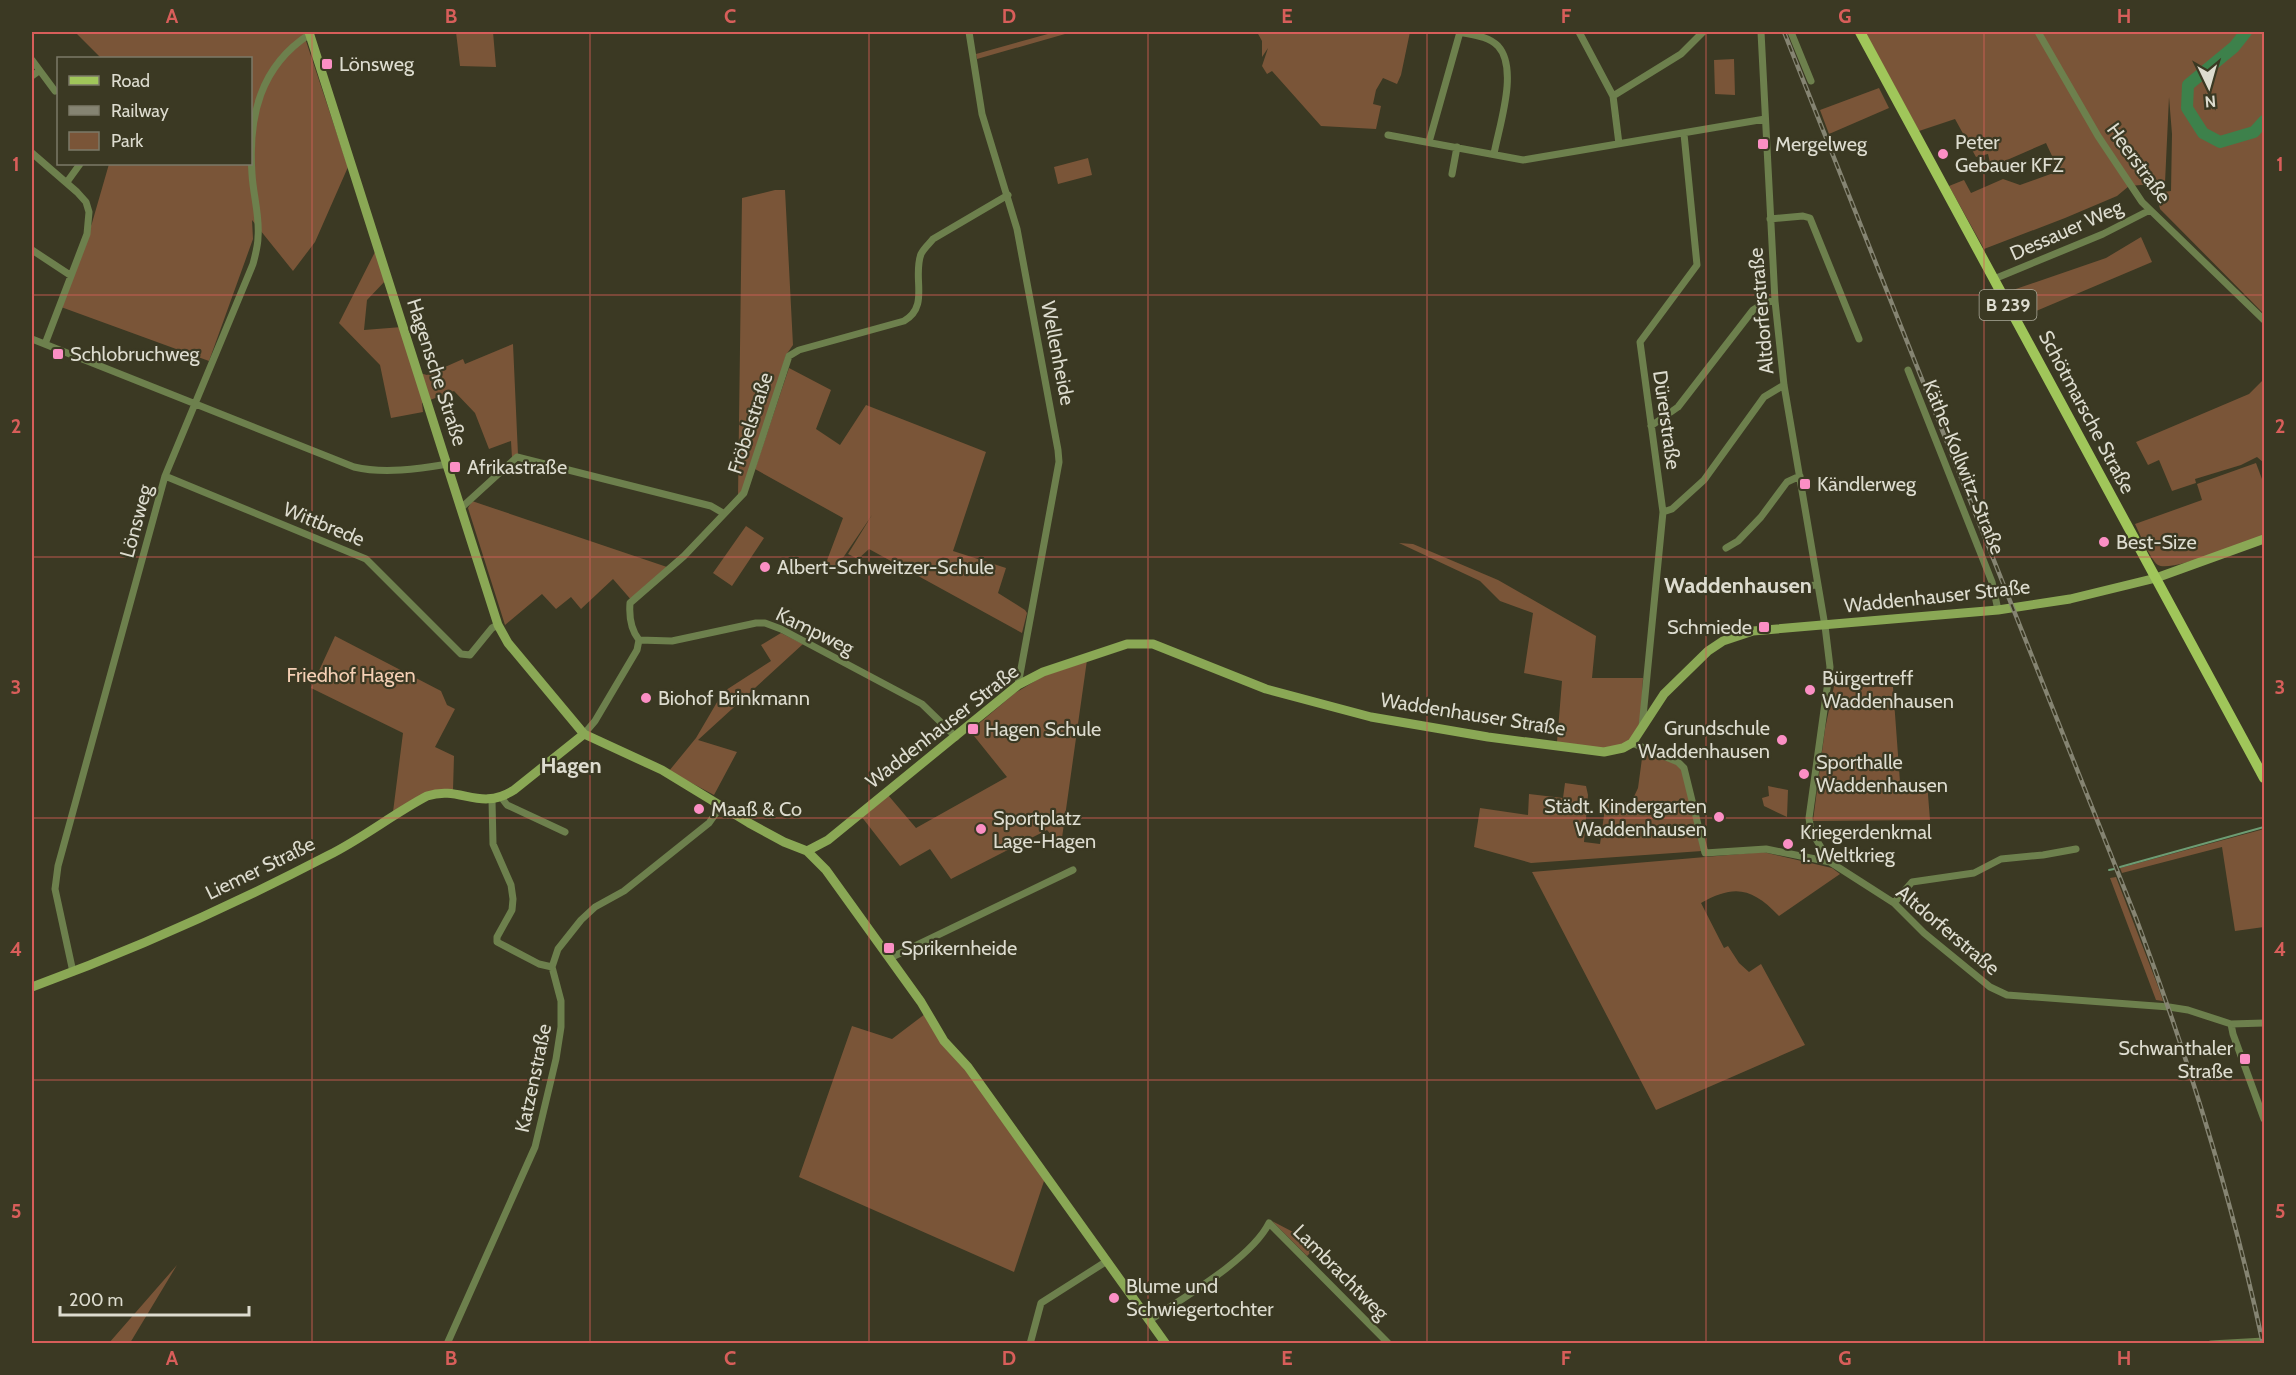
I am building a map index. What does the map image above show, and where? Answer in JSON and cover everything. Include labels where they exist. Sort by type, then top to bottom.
[{"type":"main road","name":"Schötmarsche Straße","points":[[1860,32],[2265,778]]},
{"type":"main road","name":"Hagensche Straße","points":[[310,33],[498,625],[508,643],[584,734]]},
{"type":"main road","name":"Waddenhauser Straße","points":[[807,851],[828,840],[1018,685],[1043,672],[1127,644],[1153,644],[1266,689],[1371,717],[1488,737],[1604,752],[1623,748],[1632,743],[1664,694],[1708,651],[1723,641],[1753,631],[1998,610],[2070,599],[2156,578],[2265,539]]},
{"type":"main road","points":[[497,799],[514,790],[584,734],[662,771],[784,842],[807,851],[826,870],[921,1002],[944,1041],[968,1067],[1166,1344]]},
{"type":"main road","name":"Liemer Straße","points":[[32,987],[73,972],[282,878],[331,854],[427,796],[445,793],[478,800],[497,799]]},
{"type":"street","name":"Wellenheide","points":[[969,32],[981,114],[1017,229],[1056,435],[1059,462],[1018,685]]},
{"type":"street","points":[[1429,142],[1460,32],[1485,38],[1497,45],[1504,56],[1508,82],[1494,154]]},
{"type":"street","points":[[1579,32],[1613,96],[1619,144]]},
{"type":"street","points":[[1613,96],[1681,54],[1703,32]]},
{"type":"street","name":"Altdorferstraße","points":[[1761,32],[1775,301],[1784,384],[1830,667],[1809,818],[1811,831],[1830,862],[1893,903],[1924,933],[1999,992],[2007,995],[2169,1007],[2188,1010],[2231,1023],[2265,1023]]},
{"type":"street","points":[[1791,32],[1811,81]]},
{"type":"street","name":"Heerstraße","points":[[2038,32],[2098,136],[2150,210],[2265,320]]},
{"type":"street","name":"Lönsweg","points":[[252,141],[258,99],[273,70],[300,40],[310,33]]},
{"type":"street","points":[[32,60],[55,91]]},
{"type":"street","points":[[32,76],[39,71]]},
{"type":"street","points":[[1388,135],[1523,159],[1765,119]]},
{"type":"street","name":"Dürerstraße","points":[[1642,729],[1663,512],[1640,342],[1697,265],[1684,134]]},
{"type":"street","points":[[1452,174],[1457,147]]},
{"type":"street","points":[[32,153],[67,182],[86,202],[89,212],[87,234],[45,344]]},
{"type":"street","points":[[67,182],[79,165]]},
{"type":"street","name":"Lönsweg","points":[[73,972],[55,889],[58,866],[165,476],[196,404],[256,250],[258,236],[252,165]]},
{"type":"street","name":"Fröbelstraße","points":[[639,640],[634,633],[629,612],[630,603],[684,556],[744,493],[789,356],[799,350],[904,321],[913,316],[918,306],[920,259],[927,246],[933,239],[1008,195]]},
{"type":"street","name":"Dessauer Weg","points":[[1994,279],[2103,234],[2150,210]]},
{"type":"street","points":[[1770,219],[1803,216],[1810,219],[1859,339]]},
{"type":"street","points":[[32,250],[70,275]]},
{"type":"street","points":[[1651,426],[1678,407],[1753,310],[1766,302],[1775,301]]},
{"type":"street","points":[[32,339],[354,467],[370,471],[448,464]]},
{"type":"street","name":"Käthe-Kollwitz-Straße","points":[[1908,370],[1992,582],[1998,610]]},
{"type":"street","points":[[1663,512],[1672,509],[1704,480],[1764,397],[1784,384]]},
{"type":"street","points":[[461,508],[517,457],[711,506],[723,513]]},
{"type":"street","name":"Wittbrede","points":[[165,476],[366,559],[461,654],[470,655],[492,628],[498,625]]},
{"type":"street","points":[[1726,548],[1738,541],[1761,517],[1787,482],[1800,476]]},
{"type":"street","points":[[1771,588],[1818,585]]},
{"type":"street","name":"Kampweg","points":[[639,640],[672,641],[765,623],[922,704],[956,737]]},
{"type":"street","points":[[584,734],[596,721],[637,650],[639,640]]},
{"type":"street","points":[[1632,743],[1678,762],[1684,768],[1705,853],[1766,849],[1830,862]]},
{"type":"street","points":[[497,799],[493,844],[511,885],[513,898],[512,910],[496,937],[497,942],[539,964],[552,967],[553,960],[563,941],[581,920],[602,902],[624,891],[709,823],[721,806]]},
{"type":"street","name":"Liemer Straße","points":[[497,799],[565,832]]},
{"type":"street","points":[[1893,903],[1912,882],[1974,873],[2001,859],[2076,849]]},
{"type":"street","points":[[890,958],[1073,870]]},
{"type":"street","name":"Katzenstraße","points":[[447,1344],[535,1147],[556,1059],[562,1019],[561,1001],[552,967]]},
{"type":"street","points":[[2231,1023],[2265,1119]]},
{"type":"street","name":"Lambrachtweg","points":[[1150,1320],[1240,1258],[1265,1231],[1269,1223],[1389,1344]]},
{"type":"street","points":[[1030,1344],[1041,1303],[1107,1261]]},
{"type":"street","points":[[2211,1344],[2265,1341]]},
{"type":"green space","points":[[75,32],[303,32],[348,167],[315,242],[293,271],[252,220],[253,239],[209,361],[61,307],[92,223],[109,165],[252,165],[252,57],[100,57]]},
{"type":"green space","points":[[456,32],[493,32],[496,67],[460,66]]},
{"type":"green space","points":[[1055,32],[1072,32],[977,59],[976,54]]},
{"type":"green space","points":[[1257,32],[1410,32],[1397,84],[1383,78],[1376,90],[1373,104],[1381,106],[1376,129],[1321,126],[1272,71],[1267,74],[1262,66],[1268,48],[1262,57],[1262,41]]},
{"type":"green space","points":[[1865,32],[2035,32],[2045,49],[2040,32],[2264,32],[2264,314],[2160,209],[2156,193],[2171,191],[2172,134],[2169,97],[2165,183],[2129,186],[2117,196],[1984,249],[1949,186],[1964,180],[1971,193],[2003,179],[2020,185],[2059,171],[2046,143],[1991,167],[1988,154],[1976,157],[1955,119],[1919,131]]},
{"type":"green space","points":[[1734,59],[1735,95],[1715,94],[1714,60]]},
{"type":"green space","points":[[1879,88],[1889,108],[1829,134],[1820,110]]},
{"type":"green space","points":[[1088,158],[1092,175],[1058,184],[1054,167]]},
{"type":"green space","points":[[775,190],[785,190],[793,345],[786,355],[765,429],[743,492],[738,497],[742,198]]},
{"type":"green space","points":[[2141,237],[2152,262],[2022,317],[2007,292],[2106,258]]},
{"type":"green space","points":[[376,250],[387,279],[367,300],[364,330],[402,327],[416,372],[427,375],[463,359],[465,364],[513,344],[518,455],[512,458],[511,441],[489,449],[475,413],[454,391],[422,403],[423,412],[391,418],[380,365],[339,323]]},
{"type":"green space","points":[[789,368],[831,390],[816,429],[840,445],[866,405],[986,452],[953,551],[1006,568],[998,593],[1027,613],[1022,633],[869,549],[858,559],[848,554],[872,515],[834,571],[826,563],[843,518],[755,469]]},
{"type":"green space","points":[[2264,379],[2264,463],[2257,457],[2241,465],[2195,479],[2196,483],[2172,491],[2159,460],[2148,465],[2136,442],[2249,394]]},
{"type":"green space","points":[[2256,463],[2264,479],[2264,536],[2192,561],[2177,565],[2158,565],[2135,524],[2202,500],[2197,484]]},
{"type":"green space","points":[[472,501],[667,567],[633,602],[613,579],[581,609],[571,597],[556,609],[542,594],[505,625],[468,508]]},
{"type":"green space","points":[[746,526],[764,538],[732,586],[713,573]]},
{"type":"green space","points":[[1399,543],[1413,544],[1498,580],[1596,636],[1592,678],[1643,678],[1640,720],[1634,736],[1626,743],[1616,747],[1604,748],[1557,742],[1562,681],[1524,673],[1533,613],[1500,601],[1480,581]]},
{"type":"green space","points":[[781,633],[803,644],[698,740],[737,752],[714,795],[669,771],[696,738],[723,692],[771,661],[761,645]]},
{"type":"green space","name":"Friedhof Hagen","points":[[335,636],[441,691],[447,705],[455,709],[435,747],[454,756],[453,790],[393,812],[403,733],[311,688]]},
{"type":"green space","points":[[1087,660],[1061,845],[1047,830],[951,879],[930,849],[900,866],[861,816],[888,795],[916,828],[1007,777],[970,731],[1015,693],[1045,675]]},
{"type":"green space","points":[[1834,686],[1893,687],[1900,782],[1927,782],[1930,820],[1813,821],[1825,729]]},
{"type":"green space","points":[[1643,751],[1676,764],[1682,770],[1702,851],[1531,863],[1474,847],[1480,808],[1528,815],[1529,794],[1563,798],[1565,783],[1586,786],[1588,795],[1584,842],[1600,844],[1606,801],[1631,803],[1638,788]]},
{"type":"green space","points":[[1768,786],[1788,790],[1787,817],[1764,806],[1762,798],[1769,796]]},
{"type":"green space","points":[[2264,829],[2264,927],[2235,931],[2222,847],[2122,873],[2120,868]]},
{"type":"green space","points":[[1763,852],[1832,868],[1840,874],[1779,916],[1760,899],[1743,892],[1724,893],[1701,903],[1724,948],[1728,946],[1739,963],[1749,972],[1761,964],[1805,1045],[1656,1110],[1532,872]]},
{"type":"green space","points":[[2116,877],[2163,1001],[2156,1000],[2110,878]]},
{"type":"green space","points":[[925,1014],[1045,1178],[1014,1272],[799,1177],[852,1026],[892,1039]]},
{"type":"green space","points":[[1272,1221],[1318,1245],[1307,1256]]},
{"type":"green space","points":[[177,1265],[130,1343],[109,1343]]},
{"type":"waterway","points":[[2246,32],[2234,47],[2188,85],[2187,108],[2203,133],[2220,142],[2254,132],[2264,121]]},
{"type":"waterway","points":[[2120,867],[2264,827]]},
{"type":"waterway","points":[[2109,870],[2114,869]]},
{"type":"railway","points":[[1784,32],[2155,970],[2191,1075],[2223,1182],[2263,1344]]},
{"type":"place","name":"Lönsweg","points":[[327,64]]},
{"type":"place","name":"Mergelweg","points":[[1763,144]]},
{"type":"place","name":"Peter Gebauer KFZ","points":[[1943,154]]},
{"type":"place","name":"Schlobruchweg","points":[[58,354]]},
{"type":"place","name":"Afrikastraße","points":[[455,467]]},
{"type":"place","name":"Kändlerweg","points":[[1805,484]]},
{"type":"place","name":"Best-Size","points":[[2104,542]]},
{"type":"place","name":"Albert-Schweitzer-Schule","points":[[765,567]]},
{"type":"place","name":"Schmiede","points":[[1764,627]]},
{"type":"place","name":"Bürgertreff Waddenhausen","points":[[1810,690]]},
{"type":"place","name":"Biohof Brinkmann","points":[[646,698]]},
{"type":"place","name":"Hagen Schule","points":[[973,729]]},
{"type":"place","name":"Grundschule Waddenhausen","points":[[1782,740]]},
{"type":"place","name":"Sporthalle Waddenhausen","points":[[1804,774]]},
{"type":"place","name":"Maaß & Co","points":[[699,809]]},
{"type":"place","name":"Städt. Kindergarten Waddenhausen","points":[[1719,817]]},
{"type":"place","name":"Sportplatz Lage-Hagen","points":[[981,829]]},
{"type":"place","name":"Kriegerdenkmal 1. Weltkrieg","points":[[1788,844]]},
{"type":"place","name":"Sprikernheide","points":[[889,948]]},
{"type":"place","name":"Schwanthaler Straße","points":[[2245,1059]]},
{"type":"place","name":"Blume und Schwiegertochter","points":[[1114,1298]]},
{"type":"district","name":"Waddenhausen","points":[[1738,585]]},
{"type":"district","name":"Hagen","points":[[571,765]]}]
